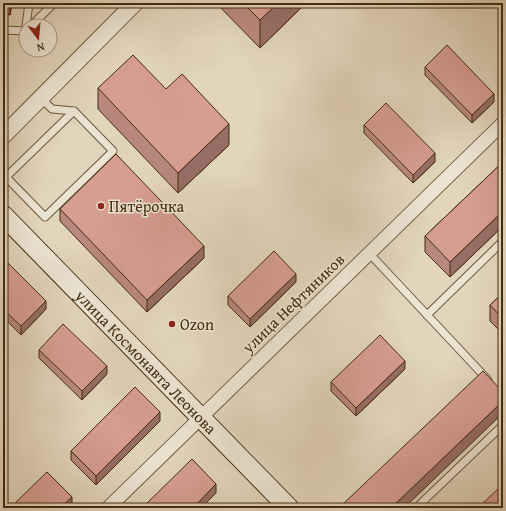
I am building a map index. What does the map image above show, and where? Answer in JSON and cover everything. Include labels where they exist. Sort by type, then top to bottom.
[{"type":"main road","name":"улица Космонавта Леонова","points":[[3,215],[289,508]]},
{"type":"street","points":[[3,136],[135,3]]},
{"type":"street","name":"улица Нефтяников","points":[[108,508],[503,122]]},
{"type":"lane","points":[[27,18],[29,3]]},
{"type":"lane","points":[[39,18],[54,3]]},
{"type":"lane","points":[[3,30],[18,31]]},
{"type":"lane","points":[[42,98],[52,109],[74,111],[113,150],[45,217],[6,177],[74,111]]},
{"type":"lane","points":[[427,315],[503,242]]},
{"type":"lane","points":[[369,253],[492,385]]},
{"type":"lane","points":[[416,508],[503,425]]},
{"type":"building","points":[[243,3],[278,3],[260,20]]},
{"type":"building","points":[[447,45],[494,94],[472,115],[425,67]]},
{"type":"building","points":[[133,55],[166,89],[182,74],[229,124],[178,173],[98,88]]},
{"type":"building","points":[[386,103],[435,153],[413,175],[364,125]]},
{"type":"building","points":[[116,154],[204,246],[147,300],[60,209]]},
{"type":"building","points":[[503,162],[503,211],[450,262],[425,236]]},
{"type":"building","points":[[274,251],[296,274],[250,319],[228,296]]},
{"type":"building","points":[[3,258],[46,301],[21,326],[3,309]]},
{"type":"building","points":[[503,293],[503,319],[490,305]]},
{"type":"building","points":[[63,324],[107,366],[82,391],[39,350]]},
{"type":"building","points":[[380,335],[405,361],[356,408],[331,382]]},
{"type":"building","points":[[483,371],[503,392],[503,401],[391,508],[345,508],[342,505]]},
{"type":"building","points":[[135,387],[160,412],[96,476],[71,451]]},
{"type":"building","points":[[192,459],[216,484],[193,508],[142,508]]},
{"type":"building","points":[[47,472],[72,497],[60,508],[10,508]]},
{"type":"building","points":[[503,484],[503,508],[478,508]]},
{"type":"place","name":"Пятёрочка","points":[[101,206]]},
{"type":"place","name":"Ozon","points":[[172,324]]}]
